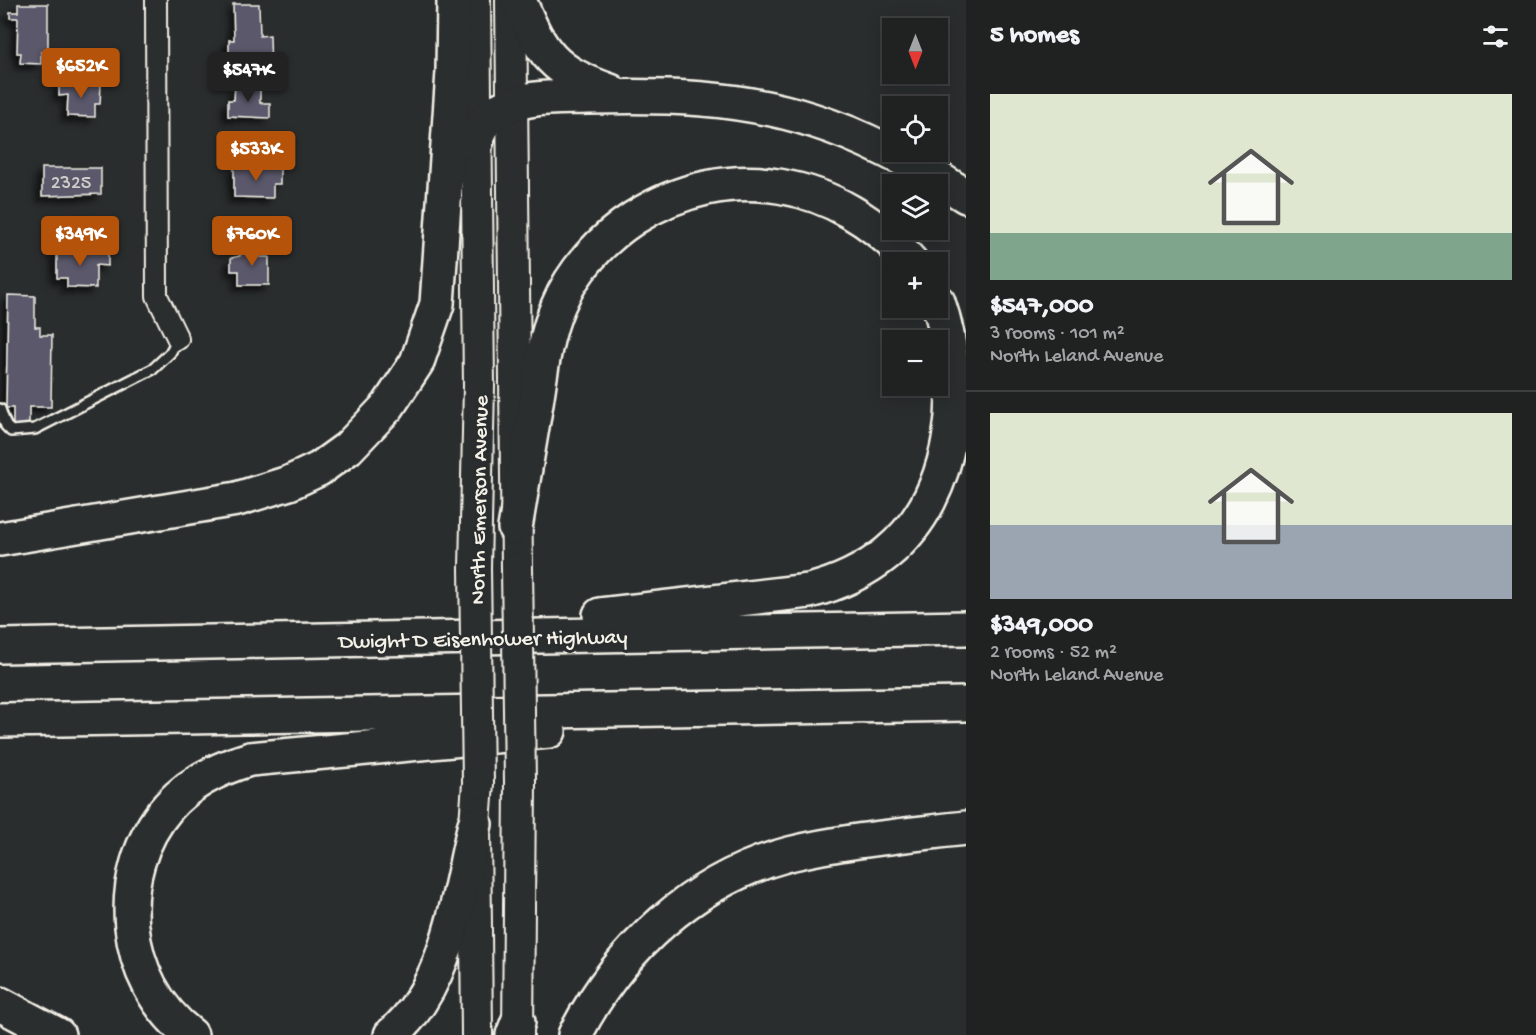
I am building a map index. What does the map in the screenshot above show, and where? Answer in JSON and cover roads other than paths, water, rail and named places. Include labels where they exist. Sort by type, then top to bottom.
[{"type":"highway","points":[[0,539],[237,499],[289,483],[319,469],[348,448],[388,406],[417,362],[437,304],[453,72],[454,0]]},
{"type":"highway","points":[[519,0],[534,34],[557,65],[578,80],[623,96]]},
{"type":"highway","points":[[476,143],[479,132],[488,118],[511,104],[538,98],[623,96],[720,100],[812,120],[896,156],[966,196]]},
{"type":"highway","points":[[515,528],[542,362],[557,306],[584,264],[623,226],[655,206],[690,191],[725,184],[762,183],[796,189],[842,206],[884,235],[901,252]]},
{"type":"highway","points":[[381,639],[789,595],[825,587],[875,562],[897,544],[922,515],[942,481],[953,451],[959,406],[959,376],[955,350],[944,318]]},
{"type":"highway","name":"Dwight D Eisenhower Highway","points":[[0,646],[966,628]]},
{"type":"highway","points":[[0,720],[966,704]]},
{"type":"highway","points":[[191,1035],[163,1006],[140,964],[131,931],[131,891],[142,852],[158,820],[180,795],[213,773],[234,764],[268,756],[815,706]]},
{"type":"highway","points":[[391,1035],[413,1014],[436,973],[475,824]]},
{"type":"highway","points":[[575,1035],[595,999],[637,946],[666,918],[720,882],[762,863],[808,850],[966,828]]},
{"type":"highway","points":[[0,1004],[58,1035]]},
{"type":"main road","name":"North Emerson Avenue","points":[[475,0],[478,386],[475,568],[478,783],[475,824],[477,1035]]},
{"type":"main road","name":"North Emerson Avenue","points":[[511,0],[515,528],[520,782],[517,1031]]},
{"type":"street","points":[[156,0],[157,296],[178,339]]},
{"type":"lane","points":[[0,410],[6,426],[11,430],[35,429],[153,369],[170,353],[178,339]]}]
